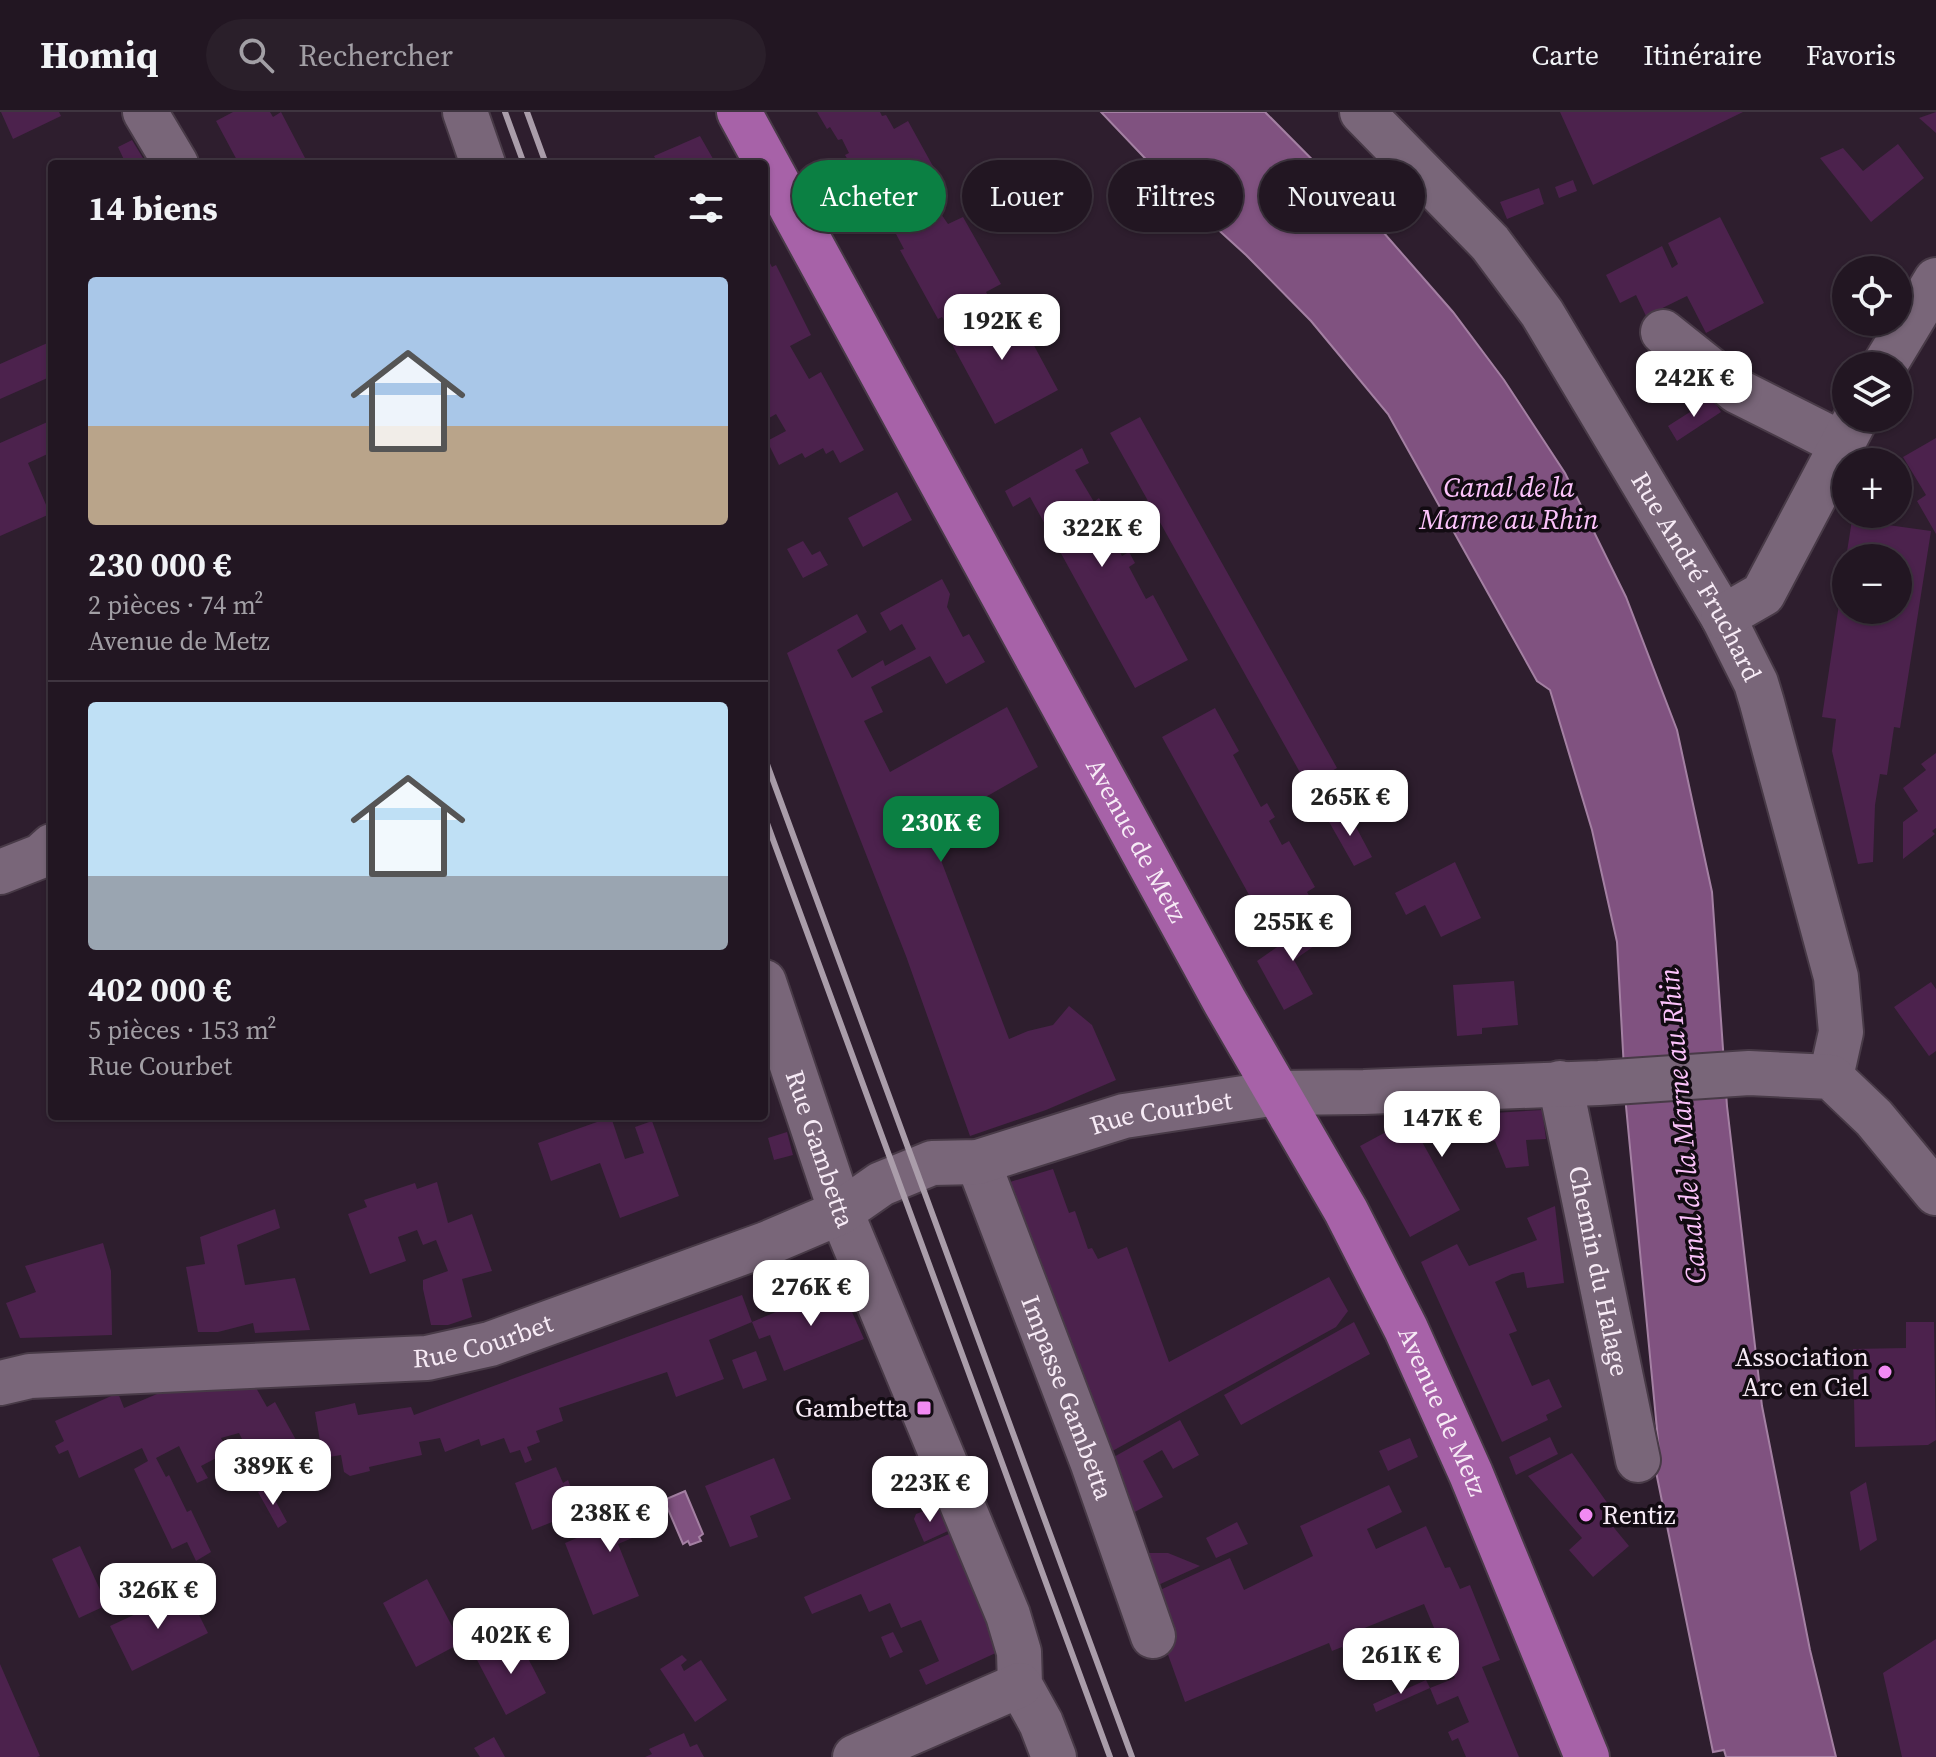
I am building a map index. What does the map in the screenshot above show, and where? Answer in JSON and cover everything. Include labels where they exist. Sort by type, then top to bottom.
[{"type":"main road","name":"Avenue de Metz","points":[[739,112],[765,160]]},
{"type":"main road","name":"Avenue de Metz","points":[[768,165],[1225,1002],[1332,1185],[1406,1329],[1471,1474],[1587,1757]]},
{"type":"street","points":[[145,112],[174,160]]},
{"type":"street","points":[[465,112],[482,160]]},
{"type":"street","name":"Rue André Fruchard","points":[[1362,112],[1490,243],[1542,313],[1723,617],[1756,683],[1836,977],[1841,1032],[1831,1077]]},
{"type":"street","points":[[1892,352],[1936,280]]},
{"type":"street","points":[[1663,332],[1737,391],[1832,425]]},
{"type":"street","points":[[1723,617],[1763,594],[1848,432]]},
{"type":"street","points":[[0,872],[41,856],[48,850]]},
{"type":"street","name":"Rue Gambetta","points":[[768,994],[841,1212],[1008,1615],[1019,1652],[1020,1685],[1041,1723],[1054,1757]]},
{"type":"street","name":"Rue Courbet","points":[[0,1383],[30,1376],[427,1358],[490,1344],[766,1244],[841,1212],[881,1184],[932,1163],[978,1162],[1124,1116],[1277,1093],[1377,1092],[1749,1073],[1831,1077]]},
{"type":"street","points":[[1831,1077],[1874,1118],[1936,1193]]},
{"type":"street","name":"Chemin du Halage","points":[[1580,1083],[1638,1460]]},
{"type":"street","name":"Impasse Gambetta","points":[[978,1162],[1093,1464],[1153,1636]]},
{"type":"street","points":[[855,1757],[1020,1685]]},
{"type":"water","name":"Canal de la Marne au Rhin","points":[[1101,112],[1265,112],[1313,160],[1259,160],[1259,232],[1383,232],[1453,312],[1504,380],[1565,473],[1626,597],[1677,730],[1712,892],[1727,1106],[1762,1406],[1810,1650],[1836,1757],[1726,1757],[1724,1750],[1713,1752],[1654,1462],[1660,1461],[1626,1106],[1617,942],[1592,830],[1550,690],[1537,681],[1388,414],[1311,321],[1221,232],[1243,232],[1243,160],[1147,160]]},
{"type":"water","points":[[685,1491],[703,1534],[699,1537],[701,1541],[690,1545],[688,1541],[683,1544],[664,1500]]},
{"type":"building","points":[[1,112],[59,112],[61,116],[13,139]]},
{"type":"building","points":[[233,112],[270,112],[273,117],[281,112],[305,158],[237,160],[216,121]]},
{"type":"building","points":[[817,112],[880,112],[882,116],[886,115],[894,129],[908,121],[930,160],[848,160],[845,155],[849,153],[842,139],[838,140],[830,127],[827,129]]},
{"type":"building","points":[[1560,112],[1743,112],[1593,185]]},
{"type":"building","points":[[1936,112],[1936,133],[1919,118]]},
{"type":"building","points":[[700,136],[714,160],[656,160],[654,156]]},
{"type":"building","points":[[132,140],[144,160],[124,160],[118,147]]},
{"type":"building","points":[[1898,144],[1924,178],[1871,222],[1820,158],[1843,148],[1863,171]]},
{"type":"building","points":[[1573,180],[1577,191],[1559,198],[1555,187]]},
{"type":"building","points":[[1539,188],[1544,204],[1507,219],[1500,202]]},
{"type":"building","points":[[962,217],[962,232],[972,232],[1001,284],[986,292],[994,306],[950,331],[942,317],[938,319],[900,250],[904,249],[895,232],[946,232],[946,221],[948,224]]},
{"type":"building","points":[[1720,217],[1764,303],[1706,333],[1687,296],[1646,316],[1636,295],[1620,303],[1606,275],[1662,246],[1672,268],[1678,264],[1668,243]]},
{"type":"building","points":[[768,260],[772,267],[776,265],[811,335],[790,346],[809,379],[821,372],[864,450],[840,463],[833,450],[826,454],[823,448],[805,458],[802,453],[779,465],[768,443],[786,431],[776,414],[768,419]]},
{"type":"building","points":[[1010,301],[1058,390],[995,424],[947,335]]},
{"type":"building","points":[[48,343],[48,378],[0,399],[0,364]]},
{"type":"building","points":[[1712,398],[1721,412],[1677,441],[1668,426]]},
{"type":"building","points":[[1140,417],[1337,768],[1307,785],[1110,433]]},
{"type":"building","points":[[48,422],[48,454],[28,463],[48,515],[0,536],[0,443]]},
{"type":"building","points":[[1936,438],[1936,534],[1917,501],[1926,495],[1912,472],[1912,452]]},
{"type":"building","points":[[1082,448],[1089,463],[1075,470],[1094,502],[1099,498],[1114,524],[1107,528],[1122,556],[1129,552],[1135,563],[1129,567],[1146,599],[1153,595],[1188,660],[1135,688],[1030,497],[1013,507],[1005,491]]},
{"type":"building","points":[[897,492],[912,520],[863,547],[848,518]]},
{"type":"building","points":[[1851,528],[1931,531],[1900,728],[1894,727],[1887,775],[1880,774],[1875,805],[1873,862],[1858,864],[1832,751],[1836,719],[1822,717],[1836,624],[1912,624],[1912,544],[1848,544]]},
{"type":"building","points":[[803,541],[812,555],[820,551],[828,565],[803,578],[787,549]]},
{"type":"building","points":[[942,579],[950,594],[947,607],[963,637],[969,634],[985,662],[946,684],[930,656],[871,687],[883,712],[864,721],[890,772],[1007,707],[1038,767],[912,839],[931,834],[1009,1039],[1053,1025],[1069,1006],[1092,1025],[1116,1080],[1046,1110],[970,1136],[906,956],[787,653],[857,614],[867,632],[837,650],[852,678],[883,660],[885,666],[916,649],[902,624],[890,631],[880,613]]},
{"type":"building","points":[[1215,708],[1239,751],[1233,755],[1261,807],[1267,803],[1275,817],[1269,821],[1282,845],[1289,841],[1315,887],[1307,892],[1315,906],[1269,931],[1162,737]]},
{"type":"building","points":[[1936,753],[1936,828],[1932,831],[1935,834],[1903,859],[1903,822],[1918,811],[1903,788],[1926,770],[1921,764]]},
{"type":"building","points":[[1347,810],[1372,857],[1354,866],[1328,820]]},
{"type":"building","points":[[1455,862],[1481,918],[1441,937],[1425,905],[1406,915],[1395,893]]},
{"type":"building","points":[[1324,914],[1336,931],[1294,960],[1313,994],[1284,1010],[1257,961]]},
{"type":"building","points":[[1514,981],[1518,1025],[1482,1028],[1482,1034],[1457,1036],[1453,985]]},
{"type":"building","points":[[1931,982],[1936,989],[1936,1051],[1929,1056],[1894,1007]]},
{"type":"building","points":[[1542,1110],[1546,1139],[1526,1140],[1529,1166],[1506,1168],[1495,1141],[1476,1142],[1475,1135],[1421,1140],[1460,1210],[1410,1237],[1360,1146],[1412,1118]]},
{"type":"building","points":[[603,1120],[612,1120],[625,1159],[644,1153],[635,1127],[652,1121],[679,1196],[620,1218],[600,1163],[551,1181],[538,1143]]},
{"type":"building","points":[[787,1132],[793,1155],[774,1160],[768,1138]]},
{"type":"building","points":[[1053,1169],[1069,1213],[1075,1211],[1088,1249],[1092,1248],[1098,1259],[1127,1247],[1169,1362],[1329,1277],[1348,1311],[1336,1327],[1098,1459],[1000,1185]]},
{"type":"building","points":[[437,1182],[448,1223],[472,1214],[492,1271],[462,1279],[472,1317],[448,1325],[431,1325],[423,1289],[423,1280],[448,1271],[436,1240],[423,1245],[417,1230],[398,1237],[406,1261],[370,1274],[348,1214],[367,1207],[364,1200],[415,1183],[417,1189]]},
{"type":"building","points":[[1555,1206],[1564,1283],[1527,1288],[1524,1272],[1495,1282],[1517,1331],[1509,1334],[1532,1386],[1549,1379],[1562,1407],[1546,1415],[1548,1420],[1502,1442],[1421,1262],[1457,1244],[1469,1266],[1537,1240],[1527,1218]]},
{"type":"building","points":[[275,1209],[280,1228],[237,1245],[245,1285],[295,1278],[310,1330],[255,1333],[253,1323],[218,1332],[198,1332],[186,1267],[205,1264],[200,1237]]},
{"type":"building","points":[[103,1243],[111,1271],[112,1335],[20,1338],[6,1303],[36,1292],[25,1266]]},
{"type":"building","points":[[840,1285],[864,1339],[784,1371],[770,1335],[759,1339],[752,1322]]},
{"type":"building","points":[[742,1295],[752,1322],[709,1340],[724,1379],[676,1397],[667,1372],[559,1408],[563,1421],[536,1431],[540,1442],[527,1447],[532,1460],[525,1463],[520,1450],[510,1453],[504,1438],[481,1446],[479,1439],[445,1452],[440,1438],[419,1442],[422,1455],[369,1467],[370,1471],[350,1476],[344,1472],[341,1455],[323,1458],[315,1412],[355,1403],[358,1415],[411,1407],[414,1415]]},
{"type":"building","points":[[1354,1322],[1370,1354],[1241,1425],[1224,1395]]},
{"type":"building","points":[[1906,1322],[1934,1322],[1936,1440],[1928,1445],[1855,1447],[1853,1349],[1906,1348]]},
{"type":"building","points":[[756,1351],[767,1380],[743,1389],[732,1360]]},
{"type":"building","points":[[255,1386],[267,1407],[275,1402],[296,1440],[273,1453],[268,1443],[249,1453],[239,1433],[221,1438],[225,1445],[220,1448],[224,1454],[201,1466],[208,1478],[197,1483],[179,1446],[156,1458],[166,1477],[169,1475],[187,1512],[191,1510],[211,1552],[196,1561],[187,1542],[172,1549],[134,1469],[148,1461],[142,1448],[79,1478],[68,1450],[59,1454],[55,1446],[64,1441],[55,1421],[118,1393],[124,1408],[164,1391]]},
{"type":"building","points":[[1180,1420],[1199,1455],[1173,1469],[1162,1450],[1143,1461],[1163,1497],[1131,1514],[1103,1463]]},
{"type":"building","points":[[1550,1437],[1558,1454],[1516,1475],[1509,1457]]},
{"type":"building","points":[[1410,1438],[1418,1457],[1388,1471],[1379,1451]]},
{"type":"building","name":"Rentiz","points":[[1572,1453],[1613,1511],[1606,1518],[1629,1546],[1593,1577],[1569,1550],[1582,1538],[1528,1476]]},
{"type":"building","points":[[774,1458],[791,1499],[750,1516],[758,1537],[730,1547],[705,1486]]},
{"type":"building","points":[[556,1467],[563,1483],[568,1480],[580,1511],[532,1530],[515,1483]]},
{"type":"building","points":[[1866,1482],[1877,1540],[1860,1551],[1850,1492]]},
{"type":"building","points":[[1389,1485],[1402,1512],[1367,1529],[1376,1549],[1426,1526],[1445,1568],[1450,1567],[1460,1589],[1470,1585],[1500,1660],[1482,1667],[1519,1757],[1466,1757],[1458,1738],[1452,1741],[1448,1732],[1469,1722],[1458,1696],[1437,1705],[1430,1688],[1455,1678],[1424,1604],[1352,1633],[1362,1655],[1354,1659],[1360,1674],[1354,1676],[1342,1647],[1332,1651],[1329,1643],[1185,1702],[1147,1596],[1230,1558],[1244,1590],[1313,1556],[1300,1526]]},
{"type":"building","points":[[268,1487],[287,1522],[278,1528],[258,1492]]},
{"type":"building","points":[[640,1491],[656,1528],[618,1544],[639,1596],[593,1615],[565,1543],[610,1524],[602,1507]]},
{"type":"building","points":[[937,1506],[948,1531],[924,1542],[914,1519],[916,1514]]},
{"type":"building","points":[[1237,1522],[1248,1544],[1216,1558],[1206,1538]]},
{"type":"building","points":[[949,1534],[1000,1651],[926,1685],[919,1670],[939,1661],[921,1620],[901,1628],[890,1603],[869,1612],[861,1594],[812,1614],[804,1597]]},
{"type":"building","points":[[80,1546],[107,1605],[79,1618],[52,1559]]},
{"type":"building","points":[[1168,1553],[1200,1566],[1145,1591],[1133,1556]]},
{"type":"building","points":[[427,1579],[461,1643],[416,1667],[383,1603]]},
{"type":"building","points":[[188,1593],[208,1633],[132,1671],[110,1626],[153,1606],[155,1610]]},
{"type":"building","points":[[893,1632],[903,1652],[890,1658],[881,1637]]},
{"type":"building","points":[[517,1637],[546,1693],[506,1715],[476,1658]]},
{"type":"building","points":[[1936,1639],[1936,1757],[1902,1757],[1883,1673]]},
{"type":"building","points":[[682,1655],[687,1660],[681,1665],[684,1671],[701,1660],[727,1700],[695,1722],[660,1669]]},
{"type":"building","points":[[0,1664],[40,1756],[0,1757]]},
{"type":"building","points":[[1426,1680],[1430,1688],[1376,1712],[1373,1704]]},
{"type":"building","points":[[684,1733],[690,1747],[697,1744],[704,1757],[645,1757],[652,1754],[649,1749]]},
{"type":"building","points":[[494,1737],[505,1757],[480,1757],[474,1748]]},
{"type":"railway","points":[[505,112],[523,160]]},
{"type":"railway","points":[[527,112],[545,160]]},
{"type":"railway","points":[[768,767],[1132,1757]]},
{"type":"railway","points":[[768,826],[1110,1757]]},
{"type":"place","name":"Association Arc en Ciel","points":[[1885,1372]]},
{"type":"place","name":"Gambetta","points":[[924,1408]]},
{"type":"place","name":"Rentiz","points":[[1586,1515]]}]
